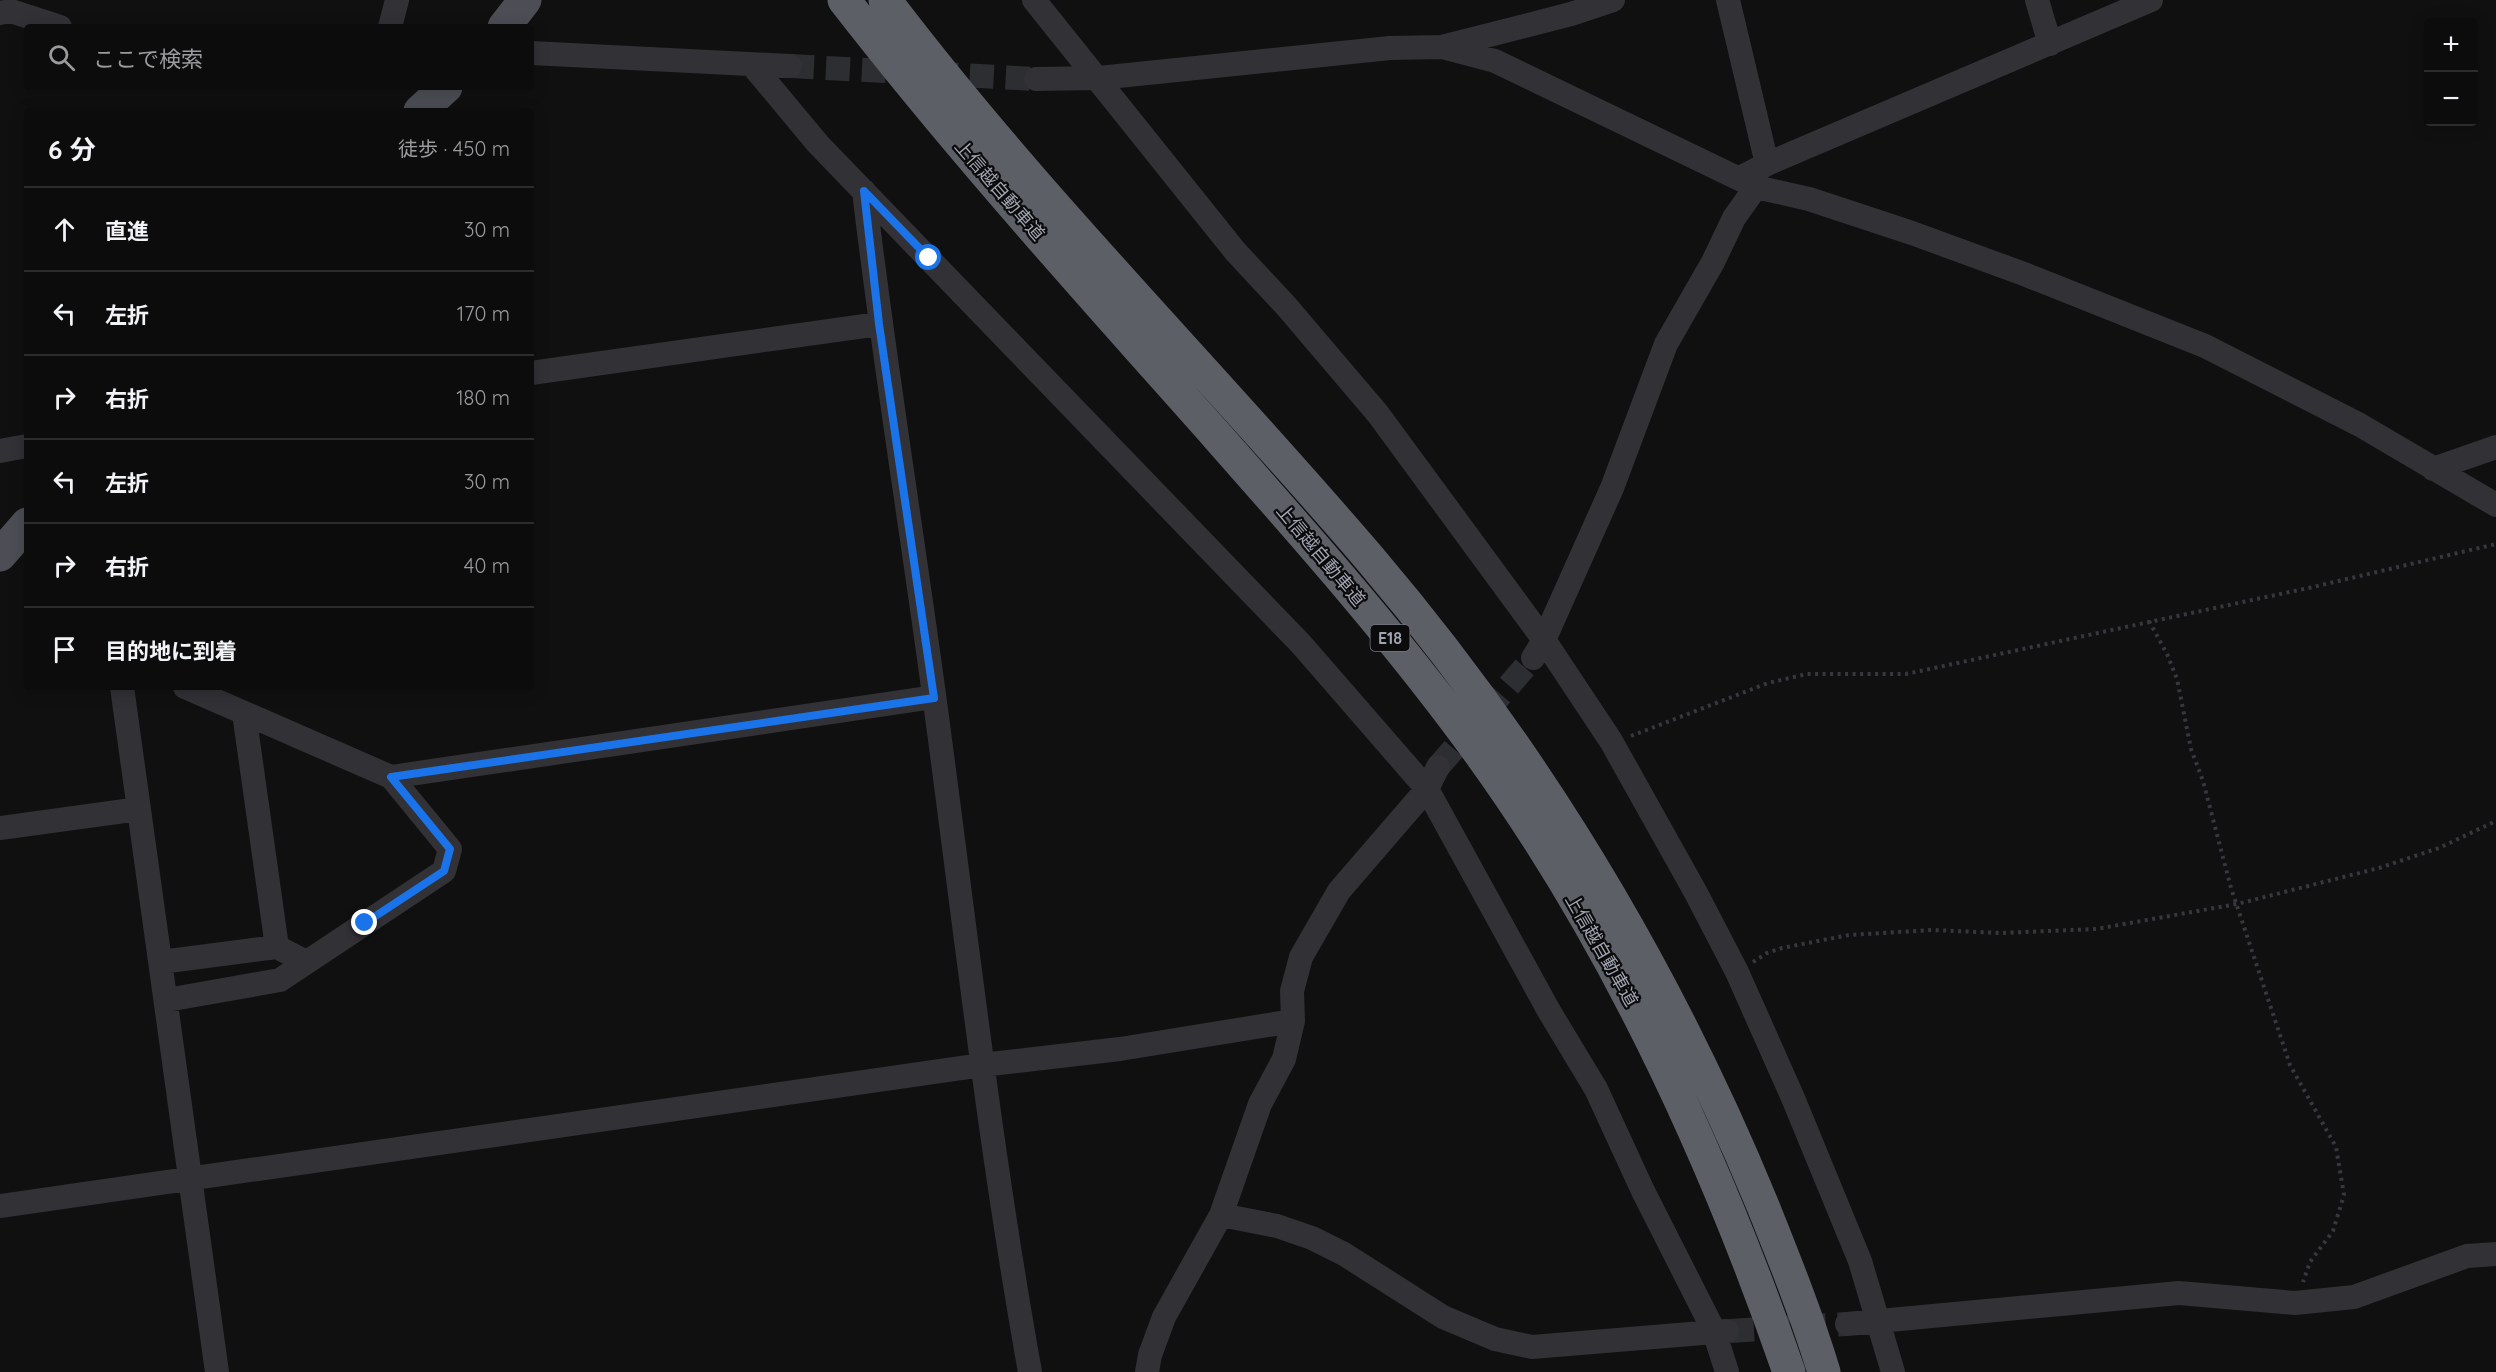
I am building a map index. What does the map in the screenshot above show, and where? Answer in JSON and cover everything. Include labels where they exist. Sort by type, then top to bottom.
[{"type":"highway","name":"上信越自動車道","points":[[844,0],[962,147],[1350,589],[1481,755],[1579,909],[1646,1030],[1723,1194],[1789,1372]]},
{"type":"highway","name":"上信越自動車道","points":[[885,0],[985,126],[1373,562],[1441,645],[1562,816],[1614,903],[1708,1082],[1788,1268],[1824,1372]]},
{"type":"main road","points":[[506,24],[525,0]]},
{"type":"main road","points":[[423,108],[443,90]]},
{"type":"main road","points":[[0,555],[24,527]]},
{"type":"street","points":[[391,24],[397,0]]},
{"type":"street","points":[[1034,0],[1099,78],[1235,251],[1287,307],[1378,414],[1539,649],[1611,741],[1696,893],[1737,972],[1793,1098],[1855,1250],[1893,1372]]},
{"type":"street","points":[[1036,79],[1099,78],[1390,48],[1442,47],[1561,17],[1613,0]]},
{"type":"street","points":[[1728,0],[1767,164]]},
{"type":"street","points":[[2037,0],[2050,44]]},
{"type":"street","points":[[1539,649],[1612,488],[1666,344],[1713,262],[1748,183],[1767,164],[2151,0]]},
{"type":"street","points":[[5,8],[51,24]]},
{"type":"street","points":[[1442,47],[1494,61],[1748,183],[1809,199],[1912,233],[2024,274],[2205,346],[2360,425],[2496,505]]},
{"type":"street","points":[[534,53],[753,66],[790,66]]},
{"type":"street","points":[[753,66],[818,144],[1432,778],[1484,889],[1549,1011],[1596,1089],[1643,1191],[1722,1331],[1727,1372]]},
{"type":"street","points":[[864,191],[879,324],[934,698],[982,1065],[1030,1372]]},
{"type":"street","points":[[534,373],[879,324]]},
{"type":"street","points":[[0,451],[24,447]]},
{"type":"street","points":[[2433,469],[2496,447]]},
{"type":"street","points":[[122,690],[217,1372]]},
{"type":"street","points":[[167,1000],[280,980],[444,871],[450,849],[391,777],[192,690]]},
{"type":"street","points":[[391,777],[934,698]]},
{"type":"street","points":[[244,713],[277,947]]},
{"type":"street","points":[[1147,1372],[1164,1317],[1221,1215],[1260,1104],[1284,1059],[1293,1021],[1292,991],[1301,957],[1339,891],[1432,778]]},
{"type":"street","points":[[0,828],[139,809]]},
{"type":"street","points":[[161,963],[277,947],[306,962]]},
{"type":"street","points":[[0,1206],[982,1065],[1120,1049],[1293,1021]]},
{"type":"street","points":[[1221,1215],[1277,1226],[1312,1238],[1344,1254],[1443,1317],[1495,1339],[1532,1347],[1722,1331]]},
{"type":"street","points":[[1847,1324],[2179,1293],[2295,1303],[2354,1297],[2467,1256],[2496,1254]]},
{"type":"path","points":[[1611,741],[1623,739],[1768,683],[1807,674],[1906,674],[2313,587],[2496,544]]},
{"type":"path","points":[[2150,621],[2177,679],[2191,749],[2237,904],[2290,1065],[2336,1148],[2344,1195],[2333,1231],[2310,1262],[2295,1303]]},
{"type":"path","points":[[1737,972],[1767,953],[1849,935],[1932,930],[2001,933],[2096,929],[2237,904],[2379,868],[2439,848],[2496,820]]},
{"type":"tunnel","points":[[790,66],[1036,79]]},
{"type":"tunnel","points":[[1438,767],[1533,658]]},
{"type":"tunnel","points":[[1730,1331],[1847,1324]]},
{"type":"route","points":[[365,923],[444,871],[450,849],[391,777],[934,698],[879,324],[864,191],[929,258]]}]
